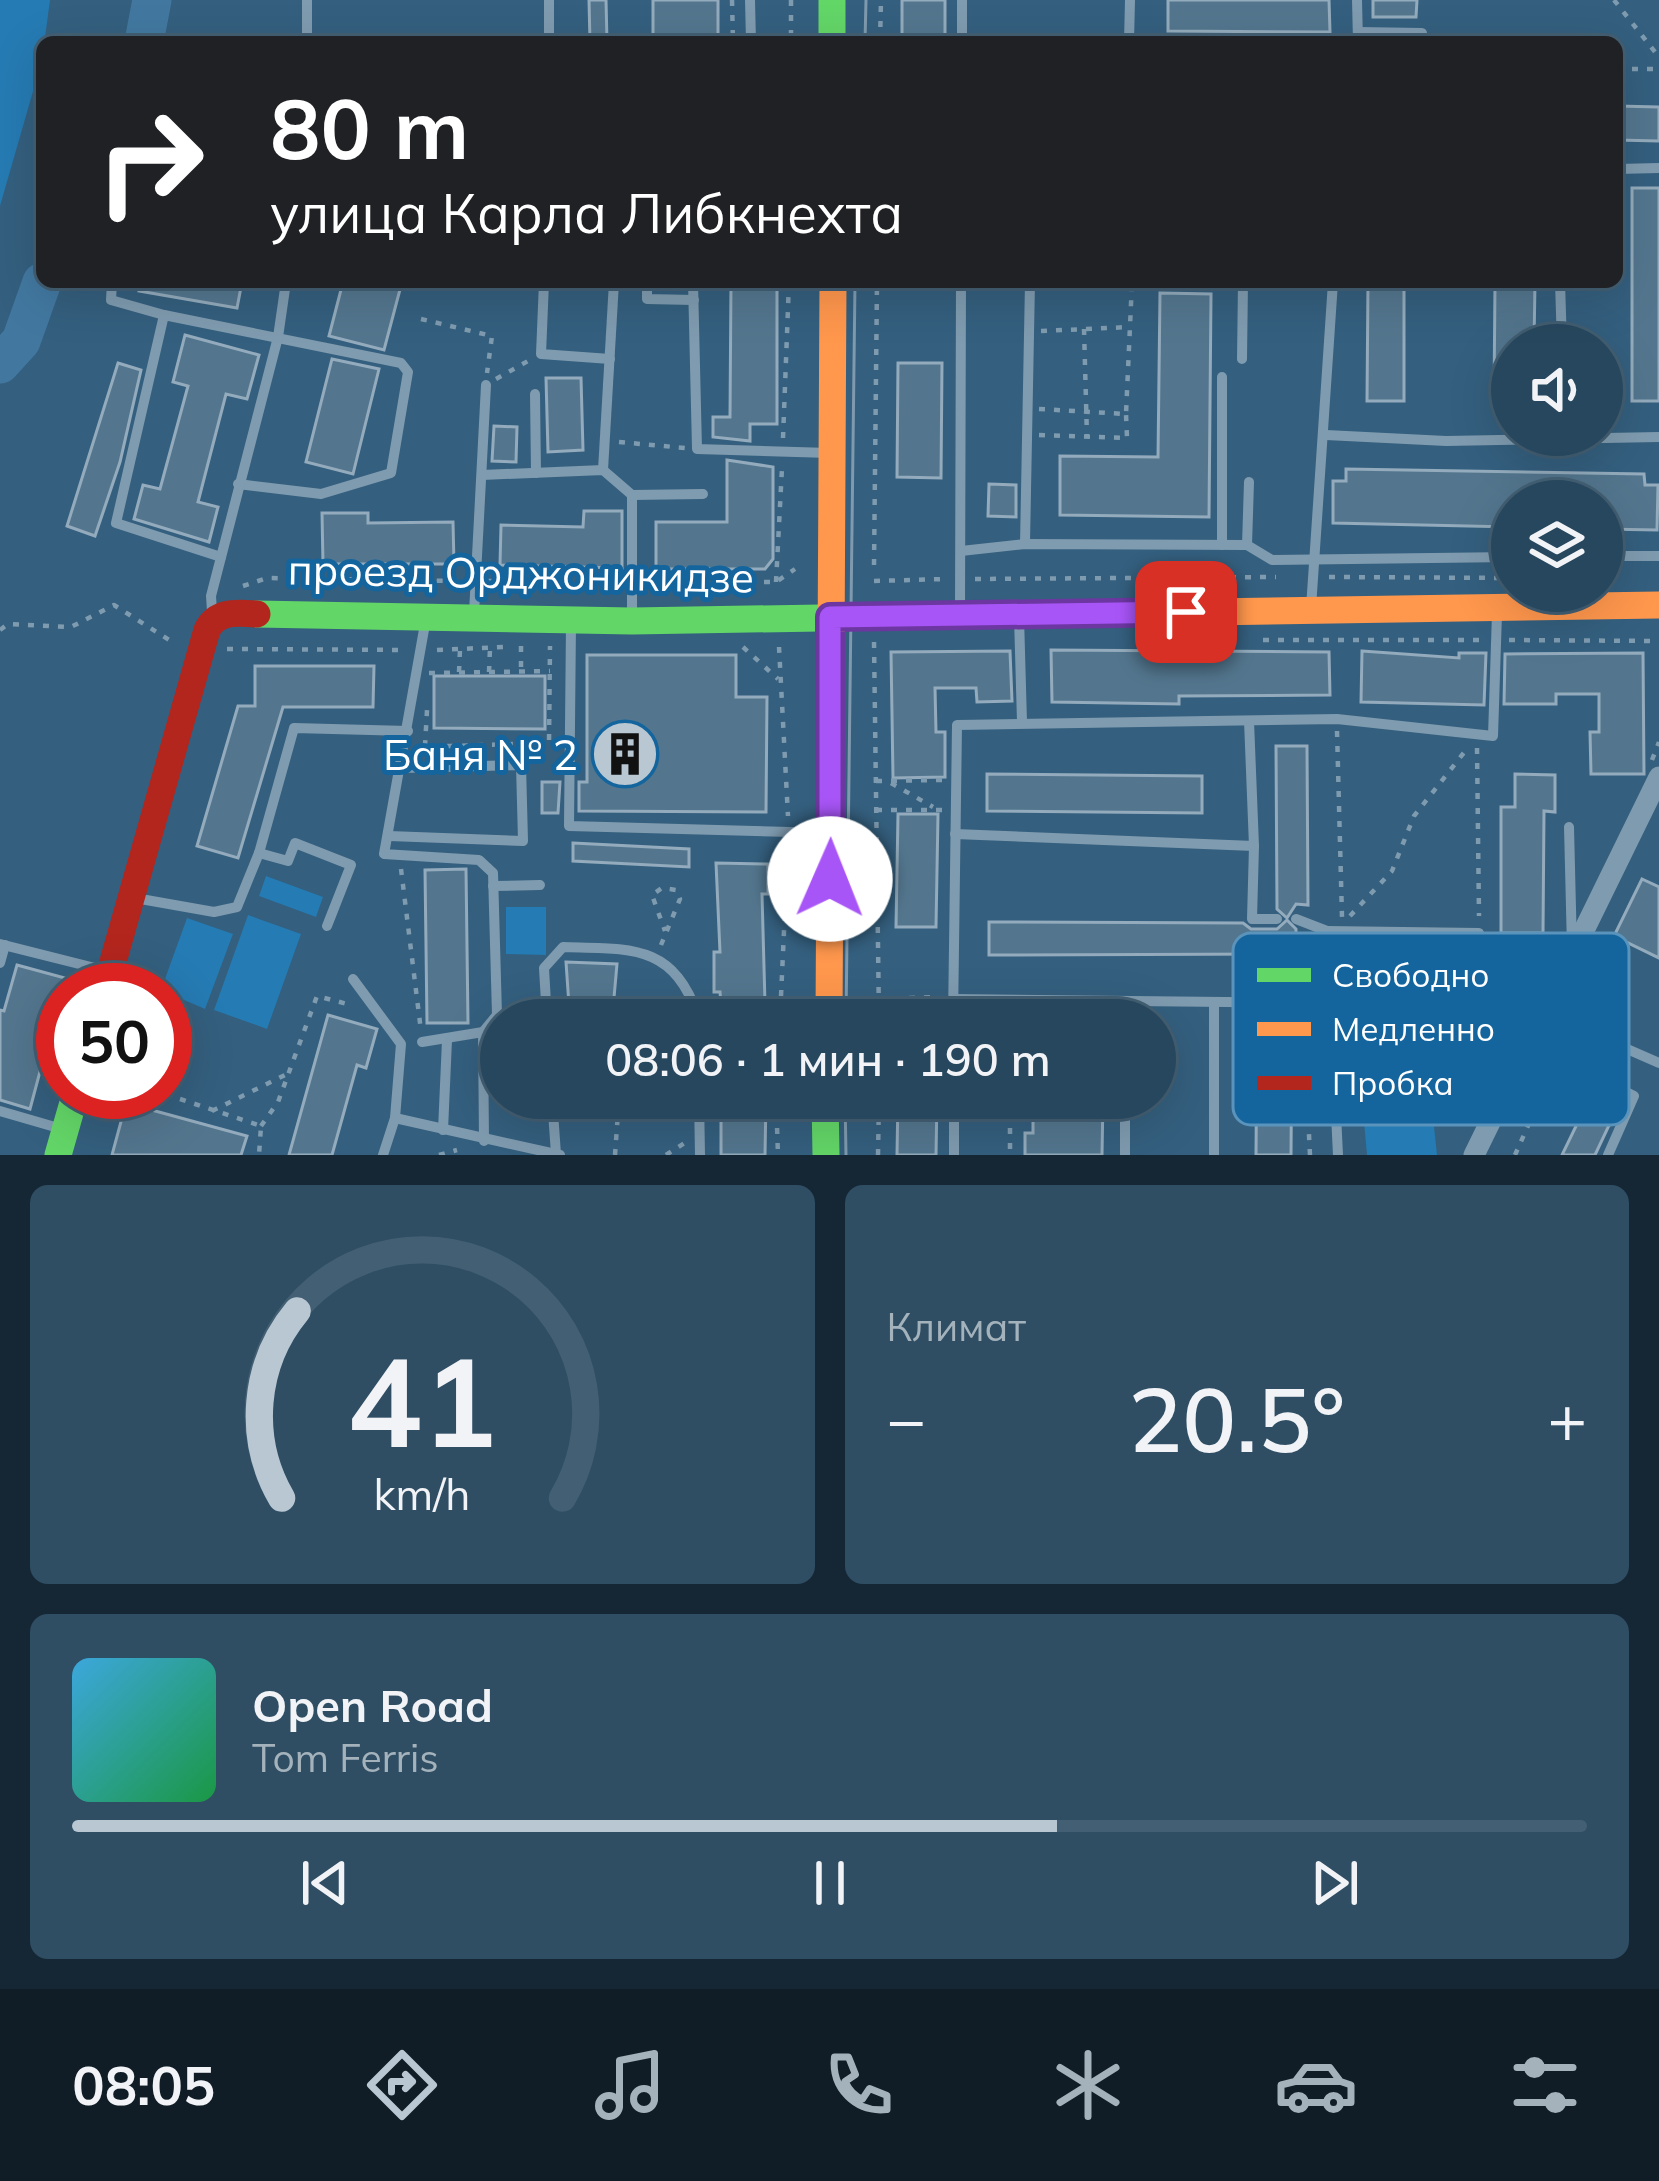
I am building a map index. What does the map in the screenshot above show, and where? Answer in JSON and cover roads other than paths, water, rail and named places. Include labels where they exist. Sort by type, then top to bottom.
[{"type":"main road","points":[[832,0],[832,36]]},
{"type":"main road","points":[[829,999],[833,288]]},
{"type":"main road","name":"проезд Орджоникидзе","points":[[1623,606],[1659,605]]},
{"type":"main road","name":"проезд Орджоникидзе","points":[[212,620],[250,611],[632,621],[1491,608]]},
{"type":"main road","points":[[113,963],[212,620]]},
{"type":"main road","points":[[825,1119],[826,1155]]},
{"type":"street","points":[[1585,933],[1659,777]]},
{"type":"street","points":[[1479,1153],[1493,1125]]},
{"type":"lane","points":[[307,0],[307,36]]},
{"type":"lane","points":[[549,0],[549,36]]},
{"type":"lane","points":[[750,0],[751,36]]},
{"type":"lane","points":[[962,0],[962,36]]},
{"type":"lane","points":[[1130,0],[1130,36]]},
{"type":"lane","points":[[1357,0],[1358,36]]},
{"type":"lane","points":[[1374,36],[1423,33]]},
{"type":"lane","points":[[1623,169],[1659,168]]},
{"type":"lane","points":[[112,288],[111,300],[401,363],[408,372],[391,473],[321,494],[238,484]]},
{"type":"lane","points":[[212,620],[211,596],[278,337],[285,288]]},
{"type":"lane","points":[[544,288],[541,354],[610,358]]},
{"type":"lane","points":[[603,470],[614,288]]},
{"type":"lane","points":[[647,288],[646,298],[694,301]]},
{"type":"lane","points":[[693,288],[697,449],[833,453]]},
{"type":"lane","points":[[960,615],[961,288]]},
{"type":"lane","points":[[1025,544],[1030,288]]},
{"type":"lane","points":[[1242,359],[1243,288]]},
{"type":"lane","points":[[1311,610],[1333,288]]},
{"type":"lane","points":[[1560,288],[1561,324]]},
{"type":"lane","points":[[164,315],[116,523],[220,557]]},
{"type":"lane","points":[[1222,377],[1222,545]]},
{"type":"lane","points":[[474,616],[486,385]]},
{"type":"lane","points":[[535,394],[536,473]]},
{"type":"lane","points":[[1326,435],[1491,439]]},
{"type":"lane","points":[[1623,437],[1659,437]]},
{"type":"lane","points":[[482,475],[603,470],[632,495],[703,494]]},
{"type":"lane","points":[[1247,545],[1249,482]]},
{"type":"lane","points":[[632,495],[632,621]]},
{"type":"lane","points":[[961,551],[1025,544],[1247,545],[1272,560],[1491,557]]},
{"type":"lane","points":[[1623,556],[1659,556]]},
{"type":"lane","points":[[1010,999],[953,998],[957,725],[1337,719],[1493,736],[1497,612]]},
{"type":"lane","points":[[1019,614],[1022,722]]},
{"type":"lane","points":[[426,615],[384,854],[479,860],[493,873],[496,999]]},
{"type":"lane","points":[[571,619],[569,826],[831,833]]},
{"type":"lane","points":[[1249,721],[1252,919],[1277,919]]},
{"type":"lane","points":[[131,897],[214,912],[237,907],[259,853],[294,728],[408,730]]},
{"type":"lane","points":[[389,836],[523,842],[521,765],[402,768]]},
{"type":"lane","points":[[1568,933],[1569,827]]},
{"type":"lane","points":[[955,834],[1254,846]]},
{"type":"lane","points":[[259,853],[288,861],[295,843],[351,865],[328,926]]},
{"type":"lane","points":[[493,886],[540,885]]},
{"type":"lane","points":[[1296,919],[1327,931],[1479,933]]},
{"type":"lane","points":[[0,964],[2,945],[55,963]]},
{"type":"lane","points":[[546,999],[544,968],[563,946],[657,957],[686,983],[691,999]]},
{"type":"lane","points":[[353,979],[401,1044],[394,1118],[383,1155]]},
{"type":"lane","points":[[1176,1002],[1233,1002]]},
{"type":"lane","points":[[1214,1002],[1214,1155]]},
{"type":"lane","points":[[421,1035],[447,1040],[480,1033]]},
{"type":"lane","points":[[443,1130],[447,1040]]},
{"type":"lane","points":[[1629,1050],[1659,1063]]},
{"type":"lane","points":[[0,1112],[62,1143]]},
{"type":"lane","points":[[394,1118],[558,1155],[554,1119]]},
{"type":"lane","points":[[484,1119],[484,1141]]},
{"type":"lane","points":[[699,1119],[700,1155]]},
{"type":"lane","points":[[954,1119],[954,1155]]},
{"type":"lane","points":[[1125,1119],[1125,1155]]},
{"type":"lane","points":[[1336,1125],[1338,1155]]},
{"type":"lane","points":[[1608,1155],[1621,1125]]},
{"type":"waterway","points":[[145,36],[152,0]]},
{"type":"waterway","points":[[0,364],[21,341],[40,288]]},
{"type":"tram line","points":[[865,36],[866,0]]},
{"type":"tram line","points":[[846,999],[855,288]]},
{"type":"tram line","points":[[845,1119],[846,1155]]},
{"type":"place","name":"Баня № 2","points":[[625,754]]}]
